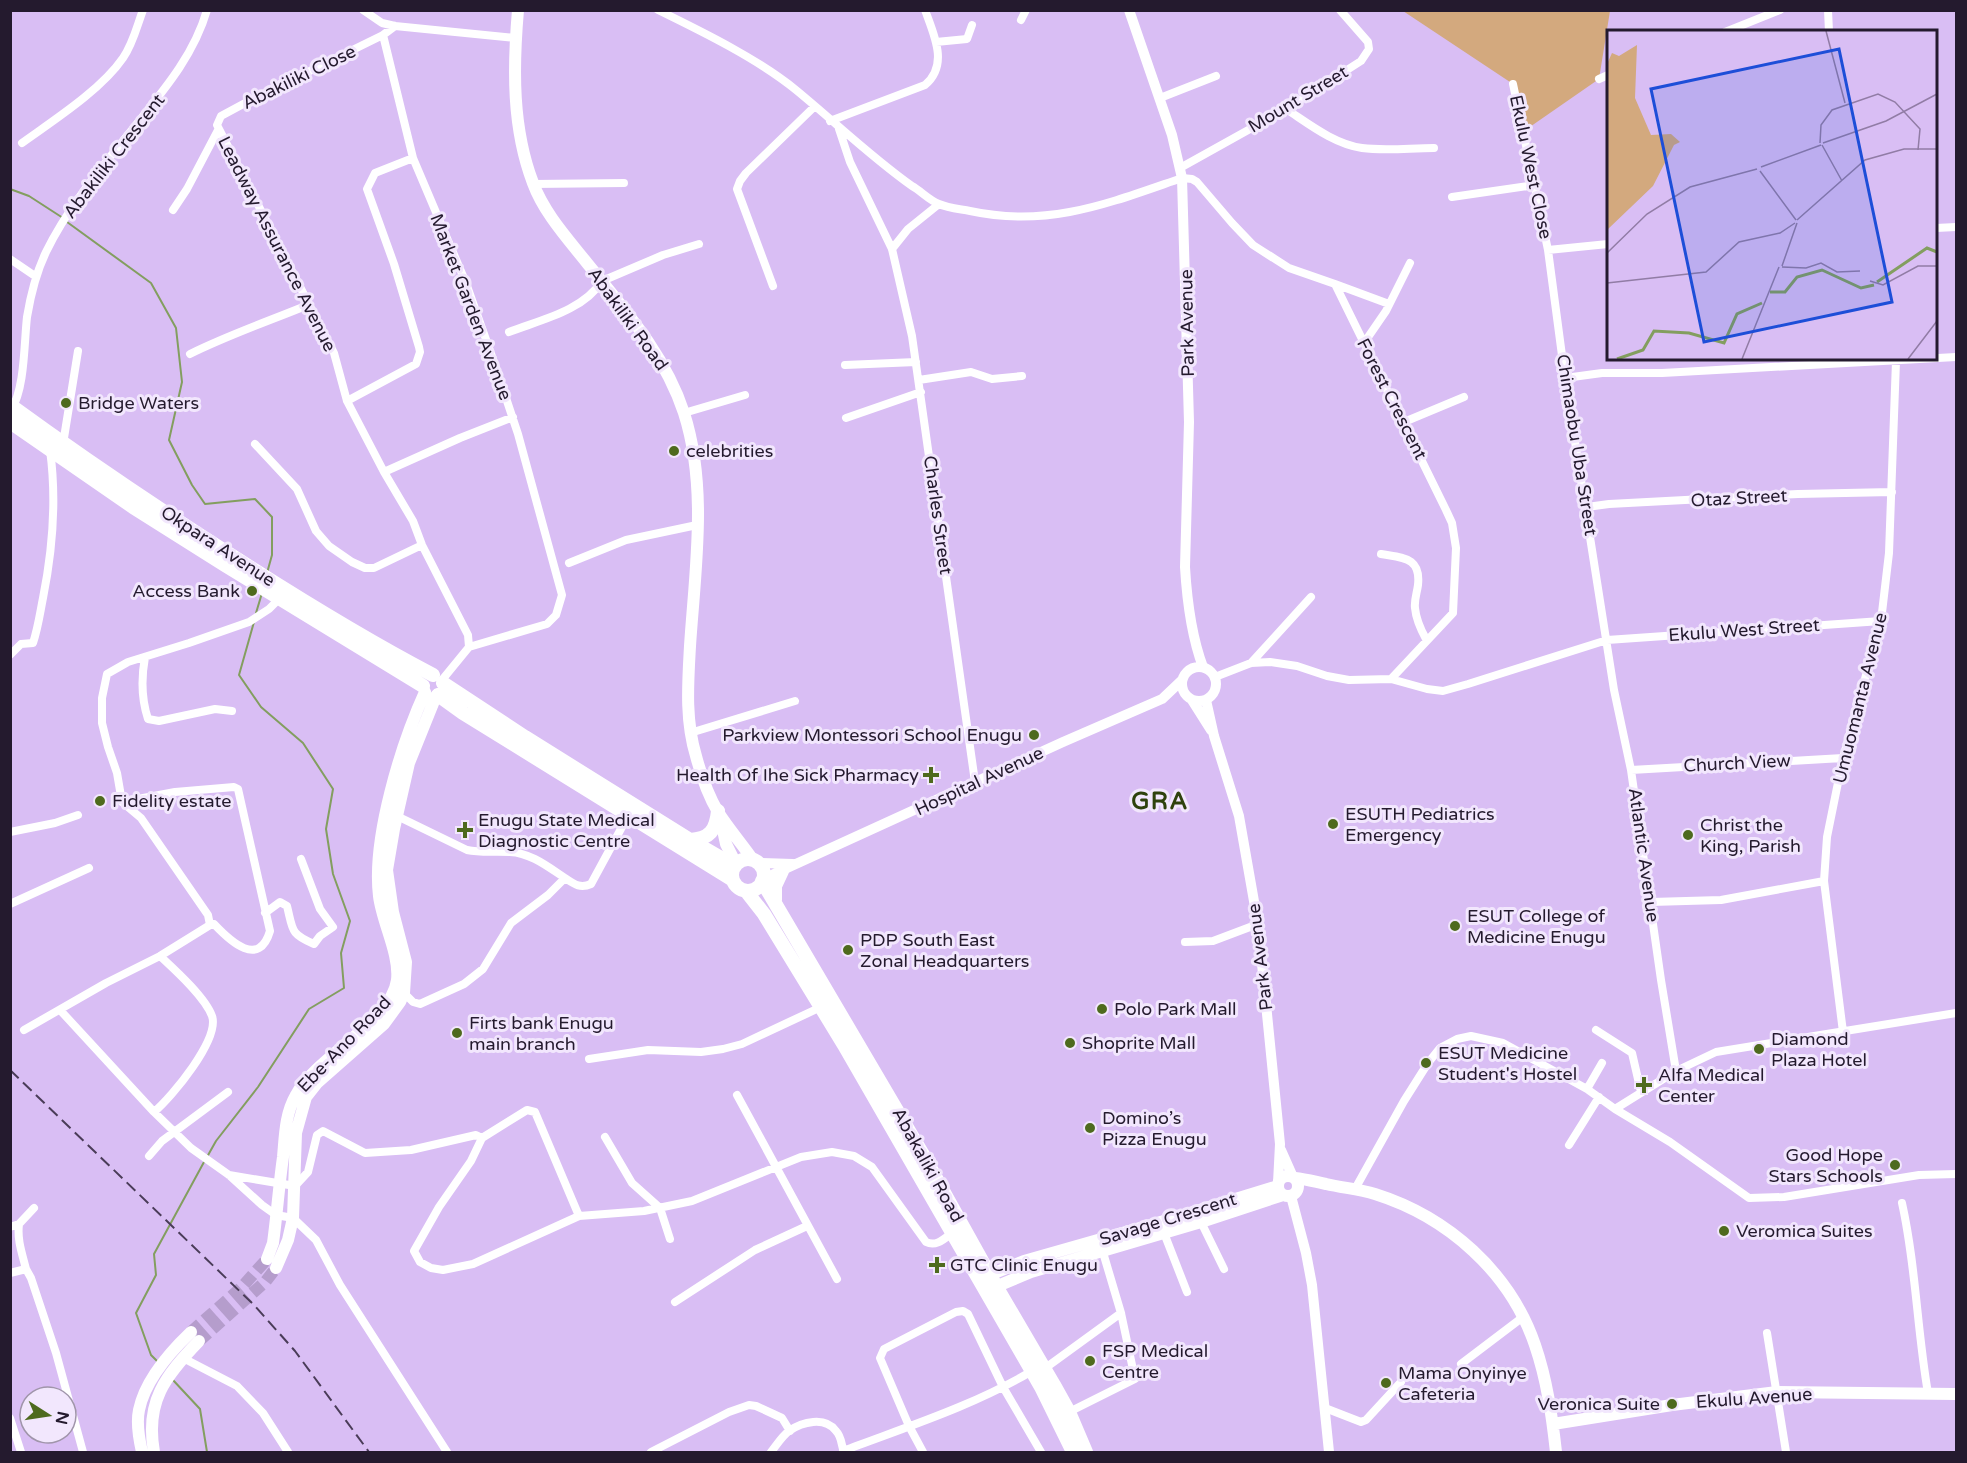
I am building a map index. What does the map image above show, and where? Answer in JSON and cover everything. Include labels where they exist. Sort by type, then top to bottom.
[{"type":"main road","name":"Abakiliki Road","points":[[518,10],[515,65],[517,119],[525,160],[533,184],[561,230],[644,334],[660,358],[684,413],[696,465],[697,525],[687,688],[690,733],[702,775],[719,813]]},
{"type":"main road","name":"Okpara Avenue","points":[[11,408],[41,435],[50,449],[134,507],[271,587],[340,623],[434,687],[463,713],[690,840],[735,870]]},
{"type":"main road","name":"Okpara Avenue","points":[[10,422],[63,444],[271,587]]},
{"type":"main road","name":"Ebe-Ano Road","points":[[434,687],[409,763],[388,861],[387,879],[406,962],[404,993],[384,1024],[317,1083],[306,1097],[296,1133],[294,1218],[288,1240],[272,1264],[288,1111],[299,1088],[376,1016],[389,1000],[397,980],[396,961],[381,913],[378,865],[385,819],[405,742],[434,687]]},
{"type":"main road","name":"Okpara Avenue","points":[[603,792],[629,814],[735,870]]},
{"type":"main road","points":[[690,840],[705,838],[711,834],[719,813]]},
{"type":"main road","points":[[719,813],[763,871],[762,880],[754,889],[746,891],[736,886],[735,870],[719,813]]},
{"type":"main road","points":[[735,870],[743,860],[756,862]]},
{"type":"main road","points":[[775,900],[775,886],[782,871]]},
{"type":"main road","name":"Abakaliki Road","points":[[762,880],[775,900],[952,1233],[987,1283]]},
{"type":"main road","name":"Abakaliki Road","points":[[746,891],[764,914],[821,1007],[850,1043],[922,1153],[987,1283],[1086,1452]]},
{"type":"main road","points":[[1288,1187],[1326,1184],[1355,1189],[1408,1206],[1454,1233],[1470,1247],[1497,1276],[1523,1317],[1535,1345],[1553,1424],[1556,1452]]},
{"type":"main road","name":"Savage Crescent","points":[[987,1283],[1031,1259],[1154,1224],[1239,1203],[1288,1187]]},
{"type":"main road","name":"Savage Crescent","points":[[987,1283],[1201,1222],[1239,1203]]},
{"type":"main road","points":[[142,1452],[138,1422],[141,1401],[166,1370],[195,1336],[183,1358],[166,1370],[153,1406],[151,1435],[154,1452]]},
{"type":"main road","name":"Ekulu Avenue","points":[[1553,1424],[1672,1405],[1777,1392],[1928,1393],[1956,1398]]},
{"type":"main road","name":"Abakaliki Road","points":[[1063,1414],[1073,1452]]},
{"type":"street","points":[[22,143],[82,99],[123,58],[143,10]]},
{"type":"street","name":"Abakiliki Crescent","points":[[11,408],[20,379],[35,276],[65,218],[100,168],[172,81],[203,24],[207,10]]},
{"type":"street","points":[[363,10],[382,22],[396,26],[516,38]]},
{"type":"street","points":[[658,10],[743,55],[794,89],[839,129],[897,175],[939,204],[908,229],[892,249]]},
{"type":"street","points":[[830,121],[925,85],[931,80],[938,67],[936,42],[925,10]]},
{"type":"street","points":[[1021,20],[1026,10]]},
{"type":"street","name":"Park Avenue","points":[[1129,10],[1172,135],[1181,173],[1189,422],[1185,567],[1197,668]]},
{"type":"street","name":"Mount Street","points":[[939,204],[1008,218],[1035,218],[1104,205],[1181,173],[1331,82],[1361,61],[1369,49],[1368,42],[1340,10]]},
{"type":"street","points":[[1748,22],[1749,10]]},
{"type":"street","points":[[1730,30],[1780,10]]},
{"type":"street","points":[[1828,10],[1829,30]]},
{"type":"street","points":[[936,42],[967,39],[972,25]]},
{"type":"street","points":[[383,35],[396,26]]},
{"type":"street","name":"Abakiliki Close","points":[[173,210],[187,189],[221,116],[383,35]]},
{"type":"street","name":"Market Garden Avenue","points":[[383,35],[413,158],[466,283],[513,417],[562,595],[556,615],[547,624],[469,647]]},
{"type":"street","points":[[1599,78],[1607,75]]},
{"type":"street","points":[[1160,98],[1216,76]]},
{"type":"street","name":"Ekulu West Close","points":[[1513,84],[1548,250]]},
{"type":"street","points":[[773,286],[737,189],[746,173],[814,107]]},
{"type":"street","points":[[1286,109],[1319,130],[1347,144],[1362,148],[1434,148]]},
{"type":"street","name":"Leadway Assurance Avenue","points":[[218,126],[334,353],[347,401],[413,521],[422,545],[468,635],[469,647]]},
{"type":"street","name":"Charles Street","points":[[839,129],[850,162],[892,249],[912,336],[975,782]]},
{"type":"street","points":[[347,401],[416,364],[419,360],[419,347],[410,315],[367,189],[375,173],[413,158]]},
{"type":"street","points":[[1181,173],[1197,182],[1242,235],[1260,250],[1289,268],[1389,304]]},
{"type":"street","points":[[533,184],[624,183]]},
{"type":"street","points":[[1452,197],[1535,185]]},
{"type":"street","points":[[1937,228],[1956,227]]},
{"type":"street","points":[[509,332],[565,310],[589,296],[602,281],[663,255],[699,244]]},
{"type":"street","points":[[1548,250],[1607,244]]},
{"type":"street","name":"Chimaobu Uba Street","points":[[1548,250],[1565,378],[1606,640]]},
{"type":"street","points":[[10,259],[35,276]]},
{"type":"street","points":[[1364,343],[1389,304],[1410,263]]},
{"type":"street","name":"Forest Crescent","points":[[1335,284],[1446,510],[1455,538],[1456,578],[1453,613],[1390,679]]},
{"type":"street","points":[[190,354],[226,336],[257,326],[308,304]]},
{"type":"street","points":[[63,444],[78,351]]},
{"type":"street","points":[[1937,358],[1956,357]]},
{"type":"street","points":[[1565,378],[1602,373],[1662,373],[1911,360]]},
{"type":"street","name":"Umuomanta Avenue","points":[[1843,1032],[1824,881],[1827,837],[1843,758],[1881,621],[1889,553],[1896,361]]},
{"type":"street","points":[[845,365],[916,362]]},
{"type":"street","points":[[919,380],[971,372],[992,379],[1022,376]]},
{"type":"street","points":[[846,418],[921,392]]},
{"type":"street","points":[[684,413],[745,394]]},
{"type":"street","points":[[1404,422],[1464,397]]},
{"type":"street","points":[[384,472],[513,417]]},
{"type":"street","points":[[255,444],[297,489],[316,531],[329,546],[352,562],[364,568],[374,568],[422,545]]},
{"type":"street","points":[[10,656],[21,644],[33,643],[39,625],[52,554],[55,519],[50,449]]},
{"type":"street","name":"Otaz Street","points":[[1587,507],[1798,494],[1892,492]]},
{"type":"street","points":[[569,563],[626,540],[697,525]]},
{"type":"street","points":[[1381,554],[1410,560],[1416,566],[1419,574],[1416,616],[1426,639]]},
{"type":"street","points":[[210,925],[208,915],[141,818],[122,802],[117,773],[102,723],[105,678],[110,671],[119,666],[250,621],[261,615],[271,587]]},
{"type":"street","points":[[1215,677],[1251,663],[1311,597]]},
{"type":"street","name":"Ekulu West Street","points":[[1251,663],[1283,663],[1349,680],[1390,679],[1427,689],[1443,690],[1606,640],[1881,621]]},
{"type":"street","name":"Atlantic Avenue","points":[[1606,640],[1614,690],[1632,770],[1676,1071]]},
{"type":"street","points":[[434,687],[469,647]]},
{"type":"street","points":[[145,657],[142,703],[148,719],[159,722],[215,710],[232,711]]},
{"type":"street","points":[[1197,668],[1210,671],[1215,677],[1215,690],[1206,700],[1162,699],[1182,680],[1186,673],[1197,668]]},
{"type":"street","points":[[1182,680],[1183,691],[1214,736]]},
{"type":"street","name":"Hospital Avenue","points":[[762,880],[1162,699]]},
{"type":"street","points":[[1206,700],[1214,736]]},
{"type":"street","points":[[690,733],[795,701]]},
{"type":"street","name":"Park Avenue","points":[[1214,736],[1239,816],[1258,924],[1280,1144],[1288,1187]]},
{"type":"street","name":"Church View","points":[[1632,770],[1843,758]]},
{"type":"street","points":[[24,1030],[160,956],[210,925],[214,924],[240,947],[249,951],[260,949],[267,943],[270,931],[238,789],[234,787],[175,792],[122,802]]},
{"type":"street","points":[[397,816],[467,850],[478,853],[512,852],[527,855],[576,885],[584,887],[591,884],[629,814]]},
{"type":"street","points":[[10,832],[55,823],[78,815]]},
{"type":"street","points":[[265,913],[280,902],[287,906],[294,932],[298,938],[314,944],[320,936],[333,927],[320,909],[301,859]]},
{"type":"street","points":[[756,862],[796,864]]},
{"type":"street","points":[[10,904],[89,867]]},
{"type":"street","points":[[404,993],[413,1002],[420,1004],[464,984],[483,969],[511,923],[548,895],[565,878]]},
{"type":"street","points":[[1651,902],[1721,900],[1824,881]]},
{"type":"street","points":[[1185,942],[1213,941],[1258,924]]},
{"type":"street","points":[[154,1112],[183,1082],[211,1033],[213,1022],[208,1009],[160,956]]},
{"type":"street","points":[[589,1059],[648,1050],[701,1052],[723,1049],[742,1044],[821,1007]]},
{"type":"street","points":[[60,1010],[154,1112],[191,1148],[276,1215],[294,1218],[316,1240],[340,1286],[447,1452]]},
{"type":"street","points":[[1615,1109],[1676,1071],[1716,1053],[1956,1013]]},
{"type":"street","points":[[1596,1030],[1632,1053],[1641,1092]]},
{"type":"street","points":[[1355,1189],[1428,1063],[1440,1048],[1457,1039],[1471,1036],[1503,1043],[1587,1089],[1670,1142],[1749,1198],[1784,1197],[1920,1175],[1956,1174]]},
{"type":"street","points":[[1587,1089],[1602,1063]]},
{"type":"street","points":[[149,1156],[162,1141],[228,1092]]},
{"type":"street","points":[[737,1095],[837,1279]]},
{"type":"street","points":[[1569,1145],[1599,1097]]},
{"type":"street","points":[[579,1216],[533,1111],[526,1110],[482,1138],[471,1161],[439,1207],[414,1251],[420,1262],[431,1268],[443,1270],[473,1264],[579,1216],[644,1211],[692,1201],[801,1157],[824,1152],[854,1156],[872,1167],[926,1242],[936,1243],[952,1233]]},
{"type":"street","points":[[228,1175],[295,1186],[308,1172],[317,1135],[323,1131],[365,1153],[411,1150],[476,1135],[482,1138]]},
{"type":"street","points":[[605,1137],[632,1183],[660,1208],[670,1239]]},
{"type":"street","points":[[1288,1187],[1312,1285],[1329,1452]]},
{"type":"street","points":[[1902,1203],[1910,1239],[1928,1393]]},
{"type":"street","points":[[34,1208],[15,1225],[17,1235],[26,1269],[56,1353],[83,1452]]},
{"type":"street","points":[[1201,1222],[1224,1269]]},
{"type":"street","points":[[675,1302],[755,1250],[807,1226]]},
{"type":"street","points":[[1164,1233],[1187,1292]]},
{"type":"street","points":[[1063,1414],[1135,1379],[1121,1313],[1102,1250]]},
{"type":"street","points":[[10,1273],[26,1269]]},
{"type":"street","points":[[923,1452],[909,1426],[880,1358],[884,1349],[956,1312],[963,1311],[968,1314],[1003,1387],[1041,1452]]},
{"type":"street","points":[[771,1452],[790,1431],[806,1423],[828,1423],[837,1431],[843,1452],[909,1426],[1038,1370],[1121,1313]]},
{"type":"street","points":[[1461,1364],[1523,1317]]},
{"type":"street","points":[[1767,1333],[1786,1452]]},
{"type":"street","points":[[183,1358],[237,1386],[263,1413],[288,1452]]},
{"type":"street","points":[[1325,1408],[1361,1422],[1366,1420],[1401,1382]]},
{"type":"street","points":[[651,1452],[729,1412],[749,1405],[782,1418],[790,1431]]},
{"type":"street","points":[[10,1418],[21,1452]]},
{"type":"shaded area","points":[[1403,11],[1610,11],[1599,79],[1524,131],[1513,84]]},
{"type":"waterway","points":[[10,189],[29,196],[63,218]]},
{"type":"waterway","points":[[67,222],[151,283],[176,328],[182,382],[169,440],[192,485],[205,504],[255,499],[272,517],[272,555],[267,573]]},
{"type":"waterway","points":[[256,613],[262,593]]},
{"type":"waterway","points":[[207,1157],[216,1141],[258,1087],[309,1009],[344,988],[341,953],[350,921],[333,874],[326,829],[333,789],[303,743],[261,707],[239,675],[254,622]]},
{"type":"waterway","points":[[157,1361],[151,1355],[136,1313],[156,1275],[154,1254],[204,1162]]},
{"type":"waterway","points":[[172,1379],[200,1409],[207,1452]]},
{"type":"tunnel","points":[[191,1332],[242,1287],[267,1259]]},
{"type":"tunnel","points":[[199,1341],[266,1281],[276,1268]]},
{"type":"railway","points":[[10,1070],[254,1305],[295,1351],[369,1452]]},
{"type":"place","name":"Bridge Waters","points":[[66,403]]},
{"type":"place","name":"celebrities","points":[[674,451]]},
{"type":"place","name":"Access Bank","points":[[252,591]]},
{"type":"place","name":"Parkview Montessori School Enugu","points":[[1034,735]]},
{"type":"place","name":"Health Of Ihe Sick Pharmacy","points":[[931,775]]},
{"type":"place","name":"Fidelity estate","points":[[100,801]]},
{"type":"place","name":"ESUTH Pediatrics Emergency","points":[[1333,824]]},
{"type":"place","name":"Enugu State Medical Diagnostic Centre","points":[[465,830]]},
{"type":"place","name":"Christ the King, Parish","points":[[1688,835]]},
{"type":"place","name":"ESUT College of Medicine Enugu","points":[[1455,926]]},
{"type":"place","name":"PDP South East Zonal Headquarters","points":[[848,950]]},
{"type":"place","name":"Polo Park Mall","points":[[1102,1009]]},
{"type":"place","name":"Firts bank Enugu main branch","points":[[457,1033]]},
{"type":"place","name":"Shoprite Mall","points":[[1070,1043]]},
{"type":"place","name":"Diamond Plaza Hotel","points":[[1759,1049]]},
{"type":"place","name":"ESUT Medicine Student's Hostel","points":[[1426,1063]]},
{"type":"place","name":"Alfa Medical Center","points":[[1644,1085]]},
{"type":"place","name":"Domino’s Pizza Enugu","points":[[1090,1128]]},
{"type":"place","name":"Good Hope Stars Schools","points":[[1895,1165]]},
{"type":"place","name":"Veromica Suites","points":[[1724,1231]]},
{"type":"place","name":"GTC Clinic Enugu","points":[[937,1265]]},
{"type":"place","name":"FSP Medical Centre","points":[[1090,1361]]},
{"type":"place","name":"Mama Onyinye Cafeteria","points":[[1386,1383]]},
{"type":"place","name":"Veronica Suite","points":[[1672,1404]]},
{"type":"district","name":"GRA","points":[[1160,801]]}]
